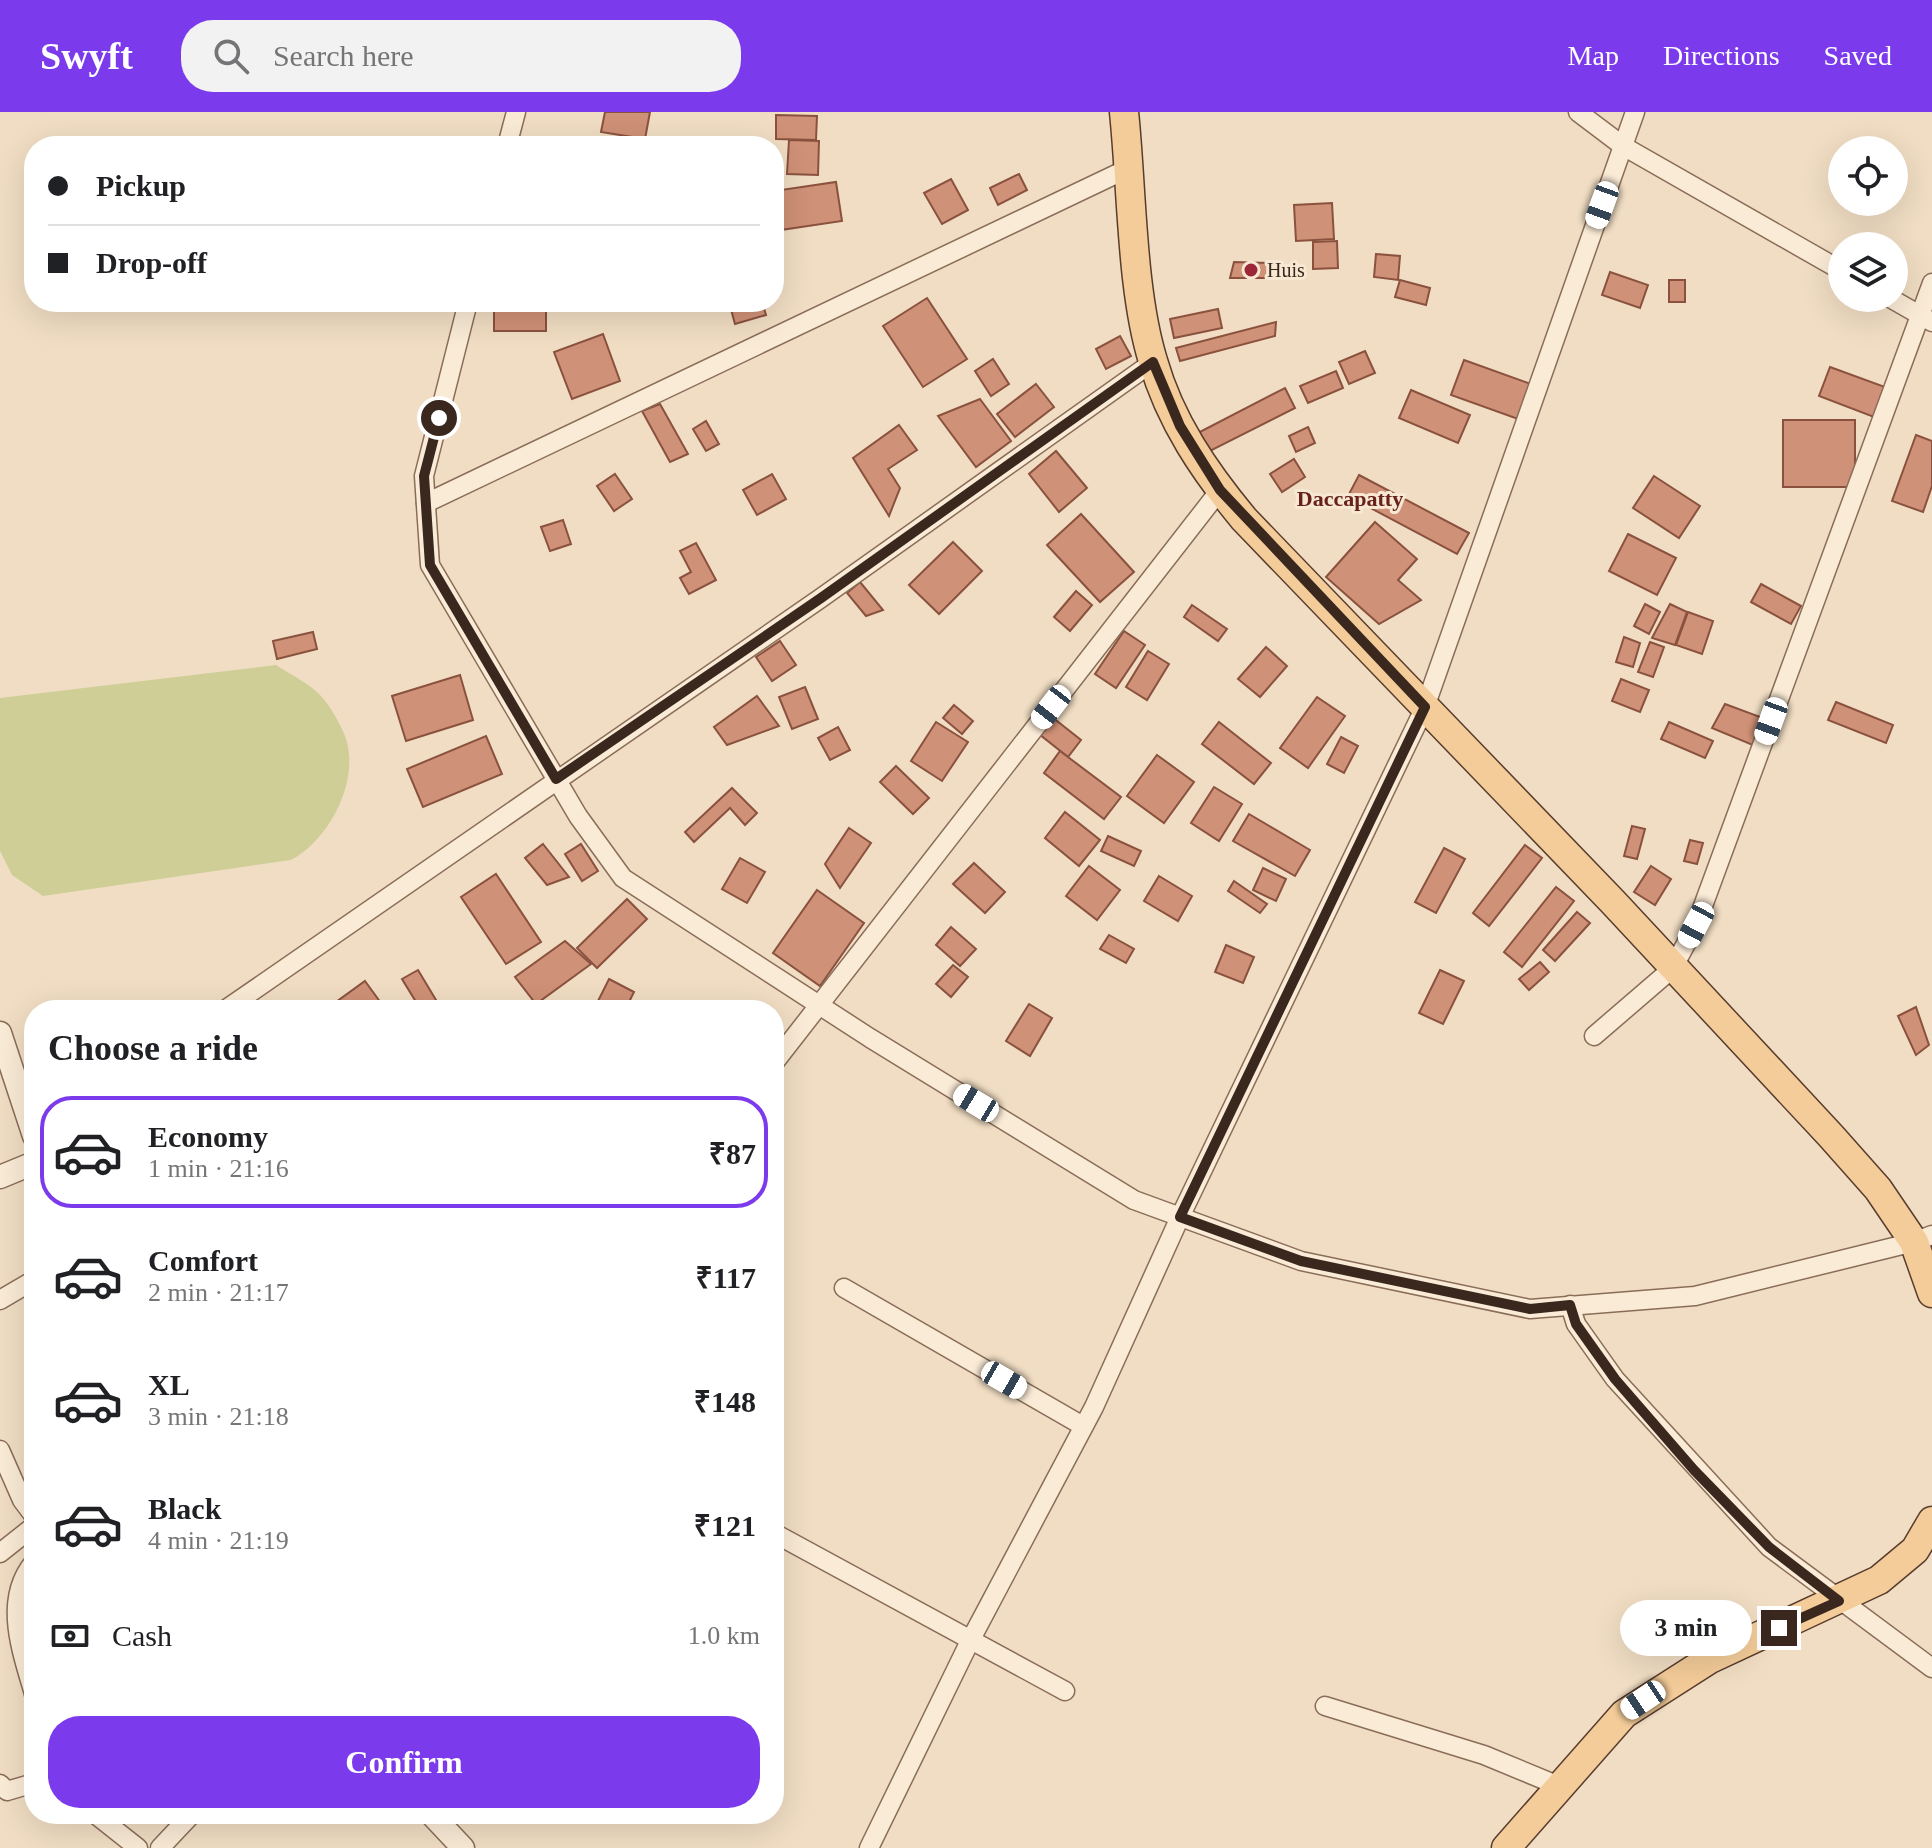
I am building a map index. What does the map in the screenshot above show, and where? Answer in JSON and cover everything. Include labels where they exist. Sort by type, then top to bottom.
[{"type":"main road","points":[[1124,112],[1143,314],[1153,362],[1180,426],[1220,490],[1831,1136],[1923,1238],[1932,1293]]},
{"type":"main road","points":[[1506,1848],[1624,1714],[1710,1659],[1879,1580],[1915,1550],[1932,1521]]},
{"type":"street","points":[[510,136],[516,112]]},
{"type":"street","points":[[1578,112],[1623,146],[1828,263]]},
{"type":"street","points":[[869,1848],[970,1641],[1083,1426],[1425,707],[1635,112]]},
{"type":"street","points":[[426,503],[935,257],[1129,168]]},
{"type":"street","points":[[1594,1036],[1673,968],[1696,925],[1926,318],[1932,283]]},
{"type":"street","points":[[1908,308],[1926,318]]},
{"type":"street","points":[[465,312],[424,476],[430,565],[556,779],[623,878],[819,1005],[1134,1200],[1301,1261],[1530,1309],[1695,1296],[1923,1238]]},
{"type":"street","points":[[239,1000],[821,598],[1153,362]]},
{"type":"street","points":[[784,1050],[1220,490]]},
{"type":"street","points":[[0,1033],[24,1106]]},
{"type":"street","points":[[0,1177],[24,1167]]},
{"type":"street","points":[[0,1300],[24,1286]]},
{"type":"street","points":[[844,1288],[1083,1426]]},
{"type":"street","points":[[1570,1305],[1576,1324],[1615,1379],[1694,1470],[1769,1547],[1932,1668]]},
{"type":"street","points":[[0,1450],[24,1503]]},
{"type":"street","points":[[0,1553],[24,1534]]},
{"type":"street","points":[[784,1539],[1065,1691]]},
{"type":"street","points":[[24,1574],[17,1603],[17,1633],[24,1658]]},
{"type":"street","points":[[1325,1706],[1484,1755],[1559,1786]]},
{"type":"street","points":[[0,1784],[7,1791],[24,1786]]},
{"type":"street","points":[[108,1824],[138,1848]]},
{"type":"street","points":[[160,1848],[183,1824]]},
{"type":"street","points":[[440,1824],[463,1848]]},
{"type":"green space","points":[[276,665],[321,696],[342,729],[349,756],[349,773],[338,808],[328,825],[305,851],[291,860],[43,896],[12,875],[0,851],[0,698]]},
{"type":"building","points":[[605,112],[650,112],[646,136],[601,132]]},
{"type":"building","points":[[776,115],[817,116],[816,140],[776,136]]},
{"type":"building","points":[[789,140],[819,141],[818,175],[787,174]]},
{"type":"building","points":[[1019,174],[1027,190],[998,205],[990,188]]},
{"type":"building","points":[[951,179],[968,210],[942,224],[924,193]]},
{"type":"building","points":[[836,182],[842,221],[784,230],[784,190]]},
{"type":"building","points":[[1332,203],[1334,239],[1296,241],[1294,205]]},
{"type":"building","points":[[1337,241],[1338,268],[1313,269],[1313,242]]},
{"type":"building","points":[[1376,254],[1400,256],[1398,280],[1374,277]]},
{"type":"building","name":"Huis","points":[[1234,262],[1269,263],[1271,278],[1230,278]]},
{"type":"building","points":[[1610,272],[1648,285],[1640,308],[1602,295]]},
{"type":"building","points":[[1400,280],[1430,288],[1426,305],[1395,297]]},
{"type":"building","points":[[1669,280],[1685,280],[1685,302],[1669,302]]},
{"type":"building","points":[[927,298],[967,359],[923,387],[883,326]]},
{"type":"building","points":[[1218,309],[1222,328],[1174,338],[1170,319]]},
{"type":"building","points":[[494,312],[546,312],[546,331],[494,331]]},
{"type":"building","points":[[732,312],[765,312],[766,315],[735,324]]},
{"type":"building","points":[[1276,322],[1275,336],[1180,361],[1176,348]]},
{"type":"building","points":[[603,334],[620,381],[572,399],[554,352]]},
{"type":"building","points":[[1120,336],[1131,356],[1106,369],[1096,349]]},
{"type":"building","points":[[1365,351],[1375,373],[1349,384],[1339,362]]},
{"type":"building","points":[[993,359],[1009,384],[991,396],[975,371]]},
{"type":"building","points":[[1464,360],[1531,384],[1518,419],[1451,395]]},
{"type":"building","points":[[1830,367],[1885,387],[1874,417],[1819,396]]},
{"type":"building","points":[[1336,371],[1343,388],[1308,403],[1300,386]]},
{"type":"building","points":[[1036,384],[1054,407],[1015,437],[997,414]]},
{"type":"building","points":[[1285,388],[1295,408],[1204,454],[1194,435]]},
{"type":"building","points":[[1411,390],[1470,415],[1458,443],[1399,418]]},
{"type":"building","points":[[980,399],[1011,441],[976,467],[938,416]]},
{"type":"building","points":[[660,404],[688,454],[670,462],[642,411]]},
{"type":"building","points":[[1783,420],[1855,420],[1855,487],[1783,487]]},
{"type":"building","points":[[706,421],[719,444],[706,451],[693,429]]},
{"type":"building","points":[[899,425],[917,450],[888,469],[900,488],[889,516],[853,458]]},
{"type":"building","points":[[1308,427],[1315,443],[1296,452],[1289,436]]},
{"type":"building","points":[[1916,435],[1932,441],[1932,486],[1923,512],[1892,501]]},
{"type":"building","points":[[1056,451],[1087,488],[1059,512],[1029,474]]},
{"type":"building","points":[[1294,459],[1305,477],[1282,492],[1270,474]]},
{"type":"building","points":[[615,474],[632,499],[614,511],[597,486]]},
{"type":"building","points":[[772,474],[786,499],[757,515],[743,490]]},
{"type":"building","points":[[1359,475],[1469,533],[1457,554],[1348,496]]},
{"type":"building","points":[[1654,476],[1700,506],[1679,538],[1633,508]]},
{"type":"building","points":[[1081,514],[1134,572],[1100,602],[1047,545]]},
{"type":"building","points":[[563,520],[571,544],[550,551],[541,527]]},
{"type":"building","points":[[1375,522],[1417,559],[1398,580],[1421,600],[1379,624],[1326,577]]},
{"type":"building","points":[[1628,534],[1676,558],[1657,595],[1609,571]]},
{"type":"building","points":[[953,542],[982,571],[939,614],[909,585]]},
{"type":"building","points":[[696,543],[716,580],[689,594],[680,578],[691,572],[680,551]]},
{"type":"building","points":[[860,582],[883,610],[866,616],[847,593]]},
{"type":"building","points":[[1761,584],[1801,606],[1791,624],[1751,602]]},
{"type":"building","points":[[1076,591],[1092,605],[1070,631],[1054,617]]},
{"type":"building","points":[[1645,604],[1660,612],[1649,634],[1634,626]]},
{"type":"building","points":[[1670,604],[1687,612],[1675,645],[1652,638]]},
{"type":"building","points":[[1192,605],[1227,629],[1218,641],[1184,617]]},
{"type":"building","points":[[1688,612],[1713,621],[1702,654],[1676,645]]},
{"type":"building","points":[[1124,631],[1145,645],[1116,688],[1095,674]]},
{"type":"building","points":[[313,632],[317,649],[277,659],[273,641]]},
{"type":"building","points":[[1624,637],[1640,643],[1633,667],[1616,662]]},
{"type":"building","points":[[780,641],[796,665],[772,681],[756,657]]},
{"type":"building","points":[[1650,642],[1664,647],[1653,677],[1638,672]]},
{"type":"building","points":[[1266,647],[1287,666],[1260,697],[1238,679]]},
{"type":"building","points":[[1148,651],[1169,664],[1147,700],[1126,687]]},
{"type":"building","points":[[460,675],[473,720],[406,741],[392,696]]},
{"type":"building","points":[[1621,679],[1649,690],[1640,712],[1612,701]]},
{"type":"building","points":[[805,687],[818,719],[792,729],[779,697]]},
{"type":"building","points":[[757,696],[779,726],[727,745],[714,727]]},
{"type":"building","points":[[1317,697],[1345,716],[1308,768],[1280,748]]},
{"type":"building","points":[[1836,702],[1893,725],[1886,743],[1828,720]]},
{"type":"building","points":[[1725,704],[1763,718],[1755,746],[1712,728]]},
{"type":"building","points":[[954,705],[973,721],[962,734],[943,718]]},
{"type":"building","points":[[1052,717],[1081,740],[1068,757],[1039,734]]},
{"type":"building","points":[[936,722],[968,742],[942,781],[911,761]]},
{"type":"building","points":[[1219,722],[1271,763],[1254,784],[1202,744]]},
{"type":"building","points":[[1669,722],[1713,741],[1705,758],[1661,739]]},
{"type":"building","points":[[838,727],[850,750],[830,760],[818,738]]},
{"type":"building","points":[[486,736],[502,774],[423,807],[407,769]]},
{"type":"building","points":[[1341,737],[1358,746],[1344,773],[1327,764]]},
{"type":"building","points":[[1060,751],[1121,797],[1104,819],[1044,773]]},
{"type":"building","points":[[1157,755],[1194,782],[1164,823],[1127,796]]},
{"type":"building","points":[[896,766],[929,798],[913,814],[880,782]]},
{"type":"building","points":[[1214,787],[1242,804],[1219,841],[1191,823]]},
{"type":"building","points":[[732,788],[757,813],[745,825],[730,808],[694,842],[685,832]]},
{"type":"building","points":[[1065,812],[1100,840],[1079,866],[1045,838]]},
{"type":"building","points":[[1249,814],[1310,850],[1295,876],[1233,841]]},
{"type":"building","points":[[1632,826],[1645,829],[1637,859],[1624,856]]},
{"type":"building","points":[[849,828],[871,843],[840,888],[825,864]]},
{"type":"building","points":[[1108,836],[1141,851],[1134,866],[1101,851]]},
{"type":"building","points":[[1690,840],[1703,843],[1697,864],[1684,861]]},
{"type":"building","points":[[543,844],[569,877],[547,885],[525,858]]},
{"type":"building","points":[[581,844],[598,871],[582,881],[565,854]]},
{"type":"building","points":[[1525,845],[1542,858],[1489,926],[1473,913]]},
{"type":"building","points":[[1444,848],[1465,859],[1436,913],[1415,902]]},
{"type":"building","points":[[740,858],[765,872],[747,903],[722,889]]},
{"type":"building","points":[[974,863],[1005,892],[985,913],[953,884]]},
{"type":"building","points":[[1089,866],[1120,890],[1097,920],[1066,896]]},
{"type":"building","points":[[1651,866],[1671,879],[1655,905],[1634,892]]},
{"type":"building","points":[[1263,868],[1286,879],[1276,901],[1253,890]]},
{"type":"building","points":[[496,874],[541,942],[506,964],[461,897]]},
{"type":"building","points":[[1159,876],[1192,896],[1178,921],[1144,901]]},
{"type":"building","points":[[1234,881],[1267,904],[1260,913],[1228,891]]},
{"type":"building","points":[[1556,887],[1574,901],[1522,967],[1504,952]]},
{"type":"building","points":[[817,890],[864,923],[820,986],[773,953]]},
{"type":"building","points":[[627,899],[647,919],[597,968],[577,948]]},
{"type":"building","points":[[1577,912],[1590,923],[1555,961],[1543,950]]},
{"type":"building","points":[[951,927],[976,949],[960,966],[936,945]]},
{"type":"building","points":[[1109,935],[1134,949],[1126,963],[1100,949]]},
{"type":"building","points":[[565,941],[591,964],[542,1000],[533,1000],[515,977]]},
{"type":"building","points":[[1226,945],[1254,957],[1243,983],[1215,972]]},
{"type":"building","points":[[1540,962],[1549,972],[1529,990],[1519,979]]},
{"type":"building","points":[[953,965],[968,977],[951,997],[936,984]]},
{"type":"building","points":[[418,970],[436,1000],[415,1000],[402,979]]},
{"type":"building","points":[[1440,970],[1464,981],[1443,1024],[1419,1013]]},
{"type":"building","points":[[609,979],[634,992],[630,1000],[598,1000]]},
{"type":"building","points":[[365,981],[379,1000],[339,1000]]},
{"type":"building","points":[[1029,1004],[1052,1018],[1030,1056],[1006,1041]]},
{"type":"building","points":[[1916,1007],[1929,1045],[1916,1055],[1898,1016]]},
{"type":"place","name":"Huis","points":[[1251,270]]},
{"type":"district","name":"Daccapatty","points":[[1350,498]]},
{"type":"route","points":[[439,418],[424,476],[430,565],[556,779],[821,598],[1153,362],[1180,426],[1220,490],[1244,519],[1425,707],[1180,1217],[1301,1261],[1530,1309],[1570,1305],[1576,1324],[1615,1379],[1694,1470],[1769,1547],[1839,1601],[1779,1628]]}]
